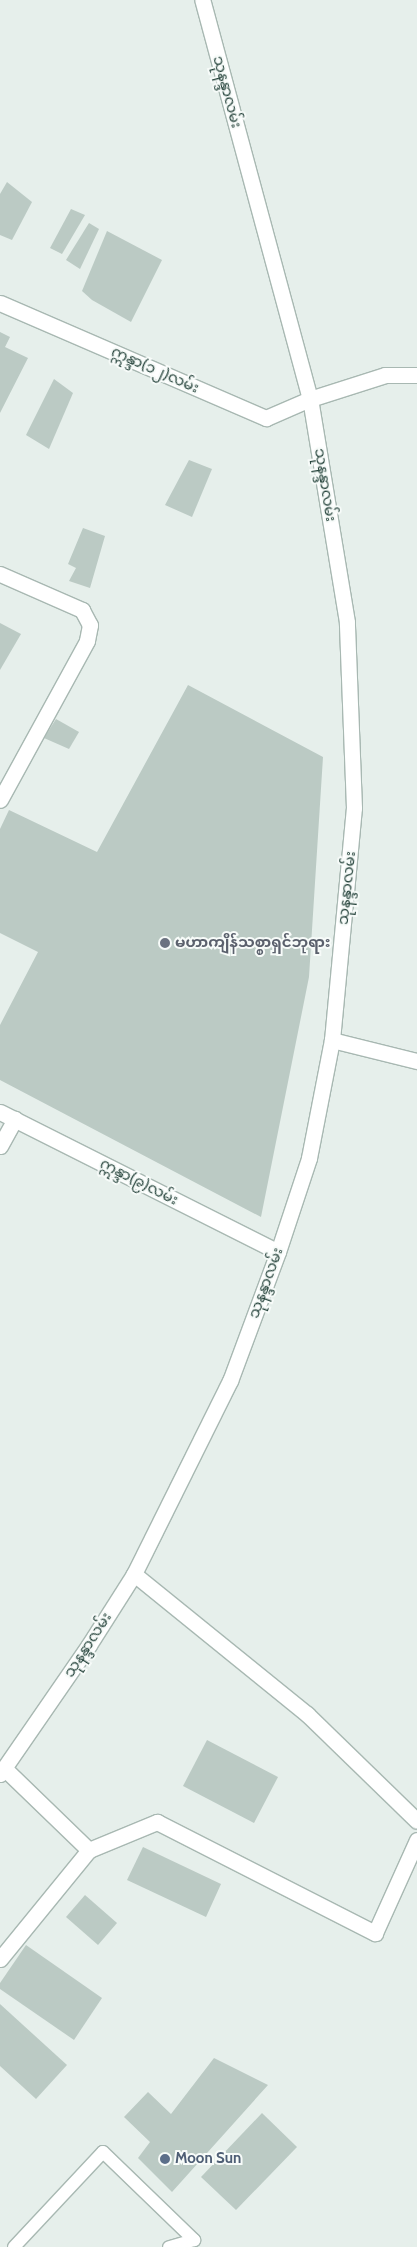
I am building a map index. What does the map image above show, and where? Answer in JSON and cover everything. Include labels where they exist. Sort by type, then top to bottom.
[{"type":"street","name":"သုနန္ဒာလမ်း","points":[[2,1771],[134,1574],[230,1381],[278,1252],[309,1158],[332,1040],[354,808],[347,622],[310,399],[202,0]]},
{"type":"street","name":"ဣန္ဒာ(၁၂)လမ်း","points":[[0,303],[266,418],[310,399],[385,375],[417,375]]},
{"type":"street","points":[[0,574],[82,610],[90,624],[87,641],[0,800]]},
{"type":"street","points":[[332,1040],[417,1061]]},
{"type":"street","name":"ဣန္ဒာ(၉)လမ်း","points":[[0,1112],[278,1252]]},
{"type":"street","points":[[0,1146],[15,1120]]},
{"type":"street","points":[[134,1574],[307,1714],[417,1821]]},
{"type":"street","points":[[2,1771],[89,1850]]},
{"type":"street","points":[[0,1959],[89,1850],[157,1822],[374,1933],[417,1840]]},
{"type":"lane","points":[[14,2247],[103,2152],[194,2240],[169,2247]]},
{"type":"building","points":[[7,182],[32,202],[12,240],[0,235],[0,194]]},
{"type":"building","points":[[71,209],[85,215],[62,254],[50,248]]},
{"type":"building","points":[[89,223],[99,229],[80,269],[66,260]]},
{"type":"building","points":[[107,231],[162,260],[131,322],[92,300],[82,291]]},
{"type":"building","points":[[0,332],[10,337],[5,347],[28,358],[0,413]]},
{"type":"building","points":[[54,379],[73,393],[49,449],[26,435]]},
{"type":"building","points":[[189,460],[212,469],[192,517],[165,505]]},
{"type":"building","points":[[83,528],[105,536],[90,588],[69,581],[76,568],[68,564]]},
{"type":"building","points":[[0,623],[21,634],[0,670]]},
{"type":"building","name":"မဟာကျိန်သစ္စာရှင်ဘုရား","points":[[188,685],[323,757],[309,977],[261,1217],[0,1080],[0,1025],[38,952],[0,933],[0,829],[9,810],[97,852]]},
{"type":"building","points":[[56,719],[79,732],[69,749],[44,738]]},
{"type":"building","points":[[207,1740],[278,1777],[254,1823],[183,1786]]},
{"type":"building","points":[[143,1847],[221,1884],[206,1917],[127,1880]]},
{"type":"building","points":[[85,1895],[117,1923],[98,1945],[66,1917]]},
{"type":"building","points":[[26,1945],[102,1998],[74,2040],[0,1989],[0,1983]]},
{"type":"building","points":[[0,2004],[67,2065],[36,2099],[0,2066]]},
{"type":"building","points":[[214,2058],[268,2085],[172,2192],[138,2158],[150,2142],[124,2117],[148,2092],[171,2114]]},
{"type":"building","points":[[262,2113],[297,2147],[236,2210],[201,2177]]},
{"type":"place","name":"မဟာကျိန်သစ္စာရှင်ဘုရား","points":[[165,943]]},
{"type":"place","name":"Moon Sun","points":[[165,2159]]}]
